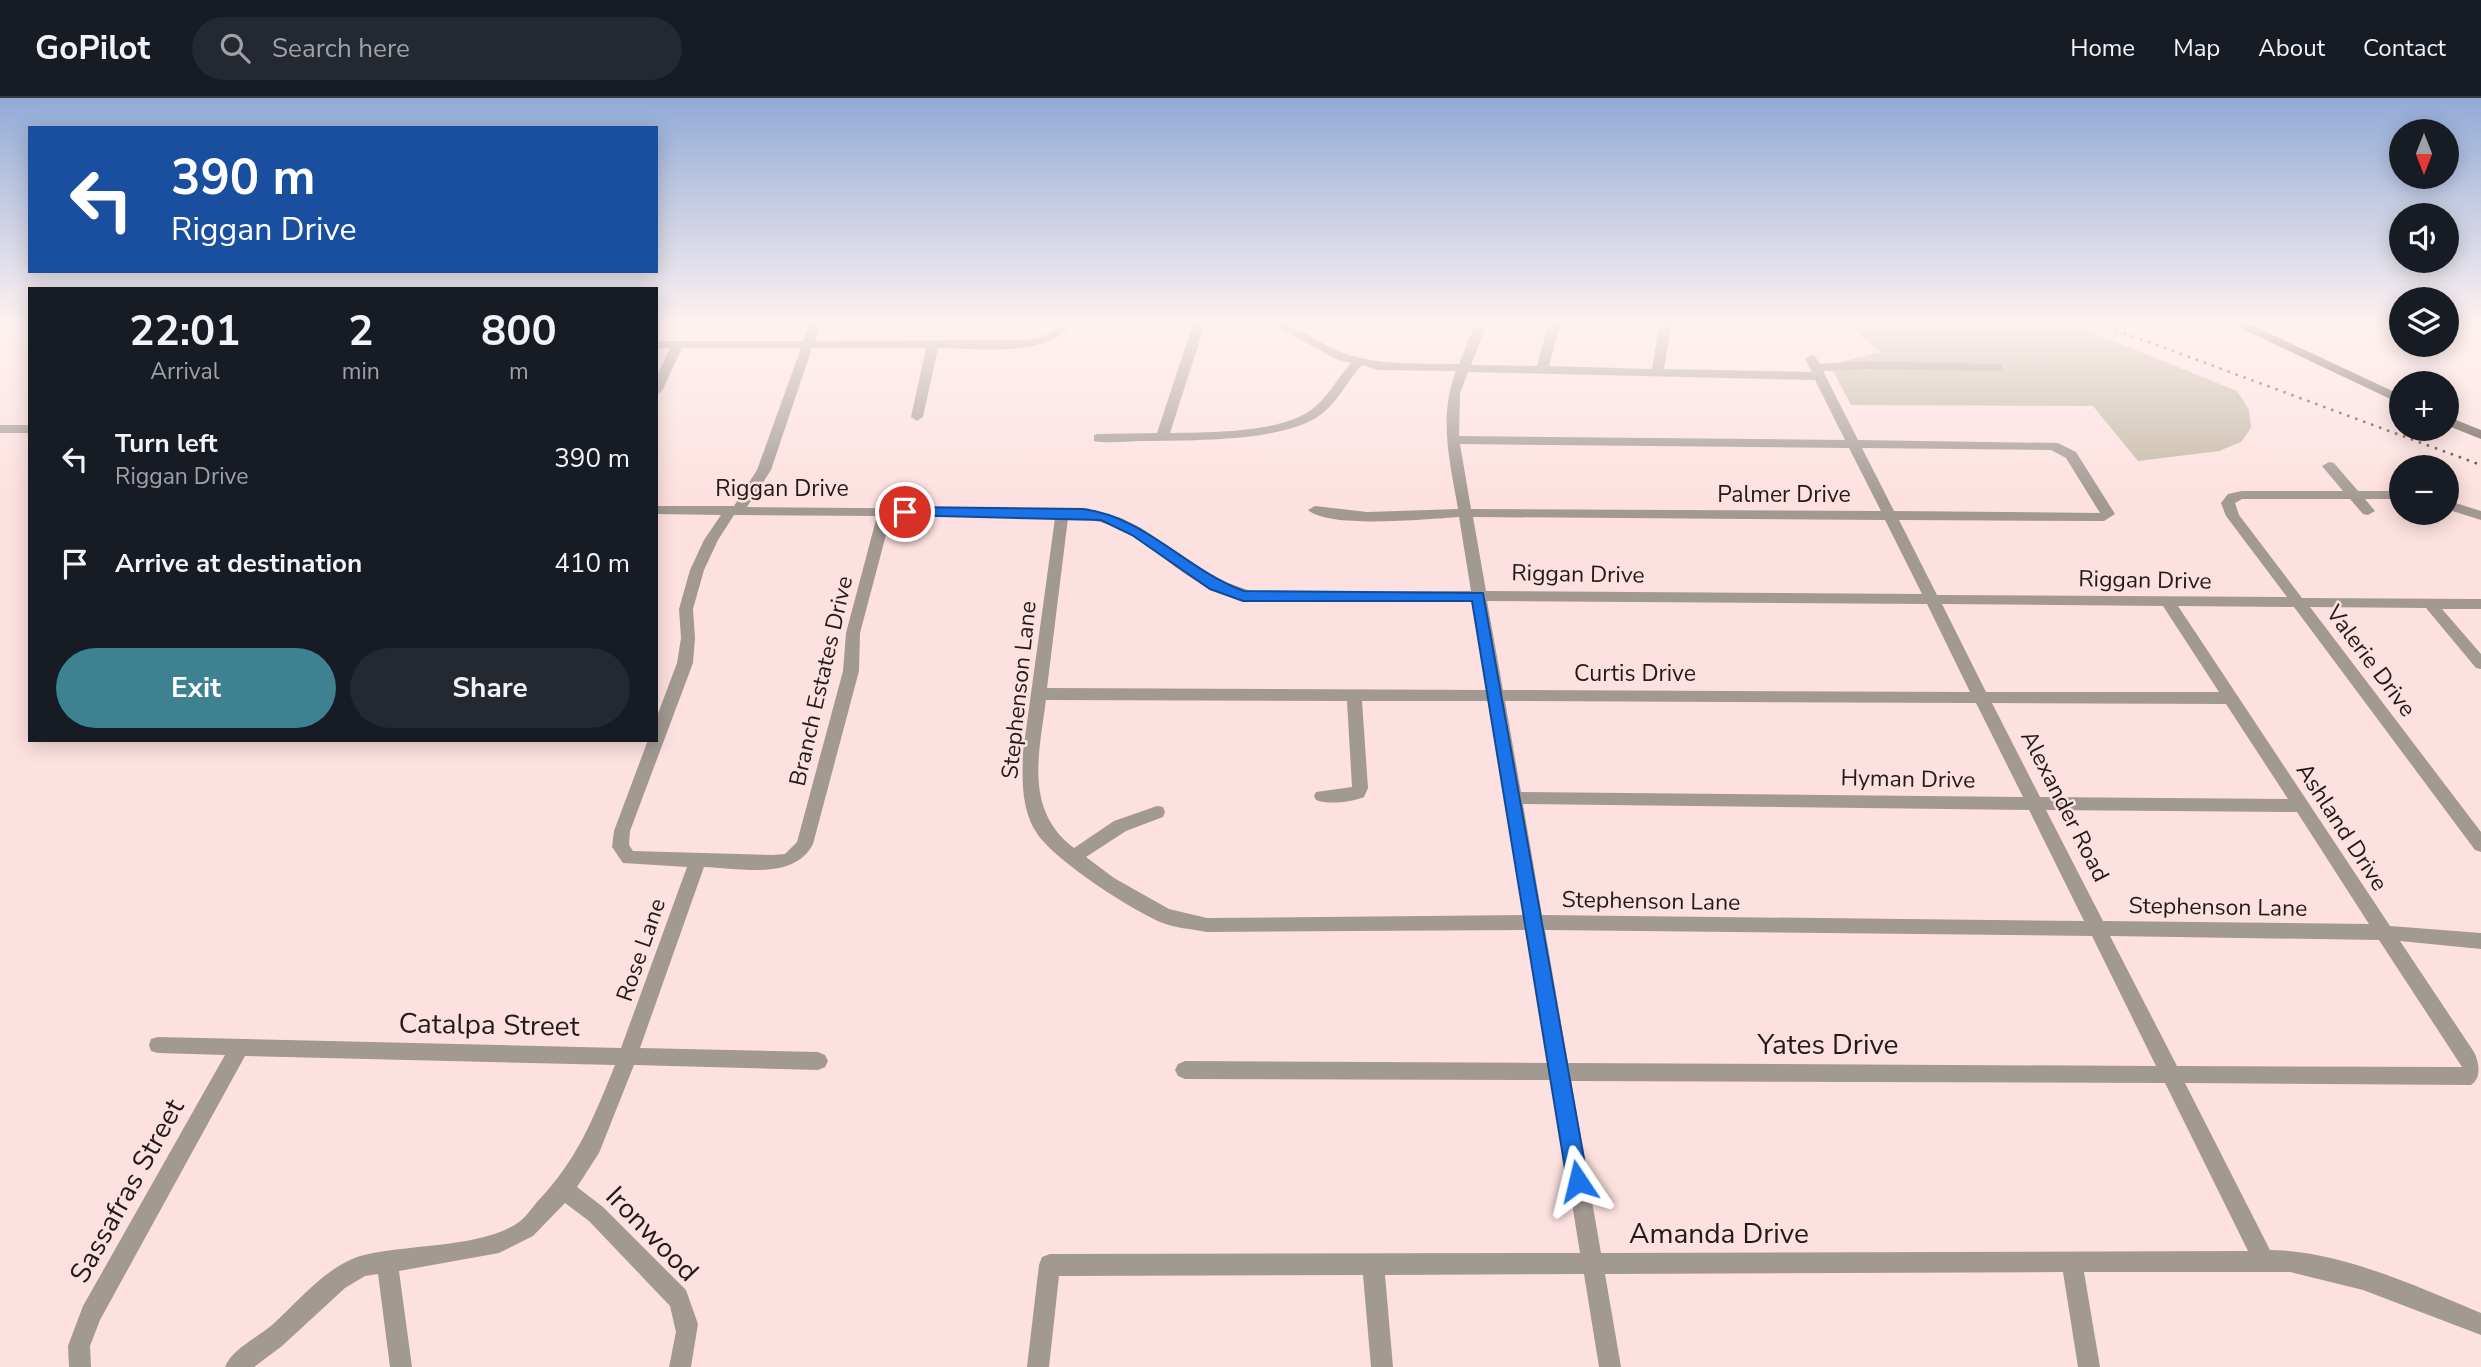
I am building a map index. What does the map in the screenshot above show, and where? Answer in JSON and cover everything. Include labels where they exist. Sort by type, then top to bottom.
[{"type":"main road","points":[[2359,380],[2389,394]]},
{"type":"main road","points":[[2459,426],[2481,435]]},
{"type":"street","points":[[658,736],[685,663],[687,609],[698,570],[711,540],[764,470],[796,380]]},
{"type":"street","points":[[917,417],[925,380]]},
{"type":"street","points":[[1161,437],[1180,380]]},
{"type":"street","points":[[1098,438],[1161,437],[1300,422],[1319,410],[1343,380]]},
{"type":"street","points":[[1460,380],[1453,402],[1453,440],[1464,513],[1610,1367]]},
{"type":"street","name":"Alexander Road","points":[[1822,380],[2264,1260]]},
{"type":"street","points":[[0,429],[28,429]]},
{"type":"street","points":[[1453,440],[1854,444]]},
{"type":"street","name":"Palmer Drive","points":[[1315,510],[1329,515],[1464,513],[2104,517],[2107,511],[2073,459],[2068,453],[2053,446],[1854,444]]},
{"type":"street","points":[[2329,466],[2368,511]]},
{"type":"street","name":"Valerie Drive","points":[[2354,495],[2242,495],[2233,497],[2228,503],[2233,516],[2481,845]]},
{"type":"street","points":[[2354,495],[2389,495]]},
{"type":"street","points":[[2459,508],[2481,516]]},
{"type":"street","name":"Riggan Drive","points":[[658,510],[1094,514],[1116,520],[1215,586],[1243,596],[2481,604]]},
{"type":"street","name":"Branch Estates Drive","points":[[794,856],[805,844],[812,821],[851,671],[853,633],[885,512]]},
{"type":"street","name":"Stephenson Lane","points":[[1062,513],[1031,752],[1032,800],[1044,830],[1073,858],[1165,916],[1197,924],[1534,922],[2384,932],[2481,941]]},
{"type":"street","name":"Ashland Drive","points":[[2168,603],[2467,1058],[2474,1071],[2471,1076]]},
{"type":"street","points":[[2430,604],[2481,664]]},
{"type":"street","name":"Curtis Drive","points":[[1039,694],[2230,698]]},
{"type":"street","points":[[1322,796],[1358,793],[1360,788],[1354,695]]},
{"type":"street","points":[[656,742],[620,838],[624,855],[629,858],[772,862],[794,856]]},
{"type":"street","name":"Hyman Drive","points":[[1514,798],[2302,806]]},
{"type":"street","points":[[1073,858],[1120,826],[1157,812]]},
{"type":"street","name":"Rose Lane","points":[[236,1367],[274,1338],[337,1280],[363,1266],[492,1246],[526,1229],[564,1189],[592,1146],[698,861]]},
{"type":"street","name":"Catalpa Street","points":[[158,1045],[628,1055],[818,1062]]},
{"type":"street","name":"Sassafras Street","points":[[80,1367],[79,1346],[92,1314],[239,1048]]},
{"type":"street","name":"Yates Drive","points":[[1185,1070],[2471,1076]]},
{"type":"street","name":"Ironwood","points":[[564,1189],[596,1214],[678,1298],[687,1314],[688,1323],[688,1338],[680,1367]]},
{"type":"street","points":[[2264,1260],[2325,1267],[2481,1324]]},
{"type":"street","name":"Amanda Drive","points":[[1038,1367],[1050,1265],[2264,1260]]},
{"type":"street","points":[[387,1261],[401,1367]]},
{"type":"street","points":[[2072,1261],[2088,1367]]},
{"type":"street","points":[[1373,1264],[1382,1367]]},
{"type":"shaded area","points":[[1838,380],[2210,380],[2237,391],[2249,410],[2251,428],[2241,442],[2219,451],[2138,461],[2093,406],[1851,405]]},
{"type":"railway","points":[[2252,380],[2481,465]]},
{"type":"route","points":[[905,512],[1083,513],[1104,516],[1137,532],[1215,586],[1243,596],[1478,596],[1578,1181]]}]
